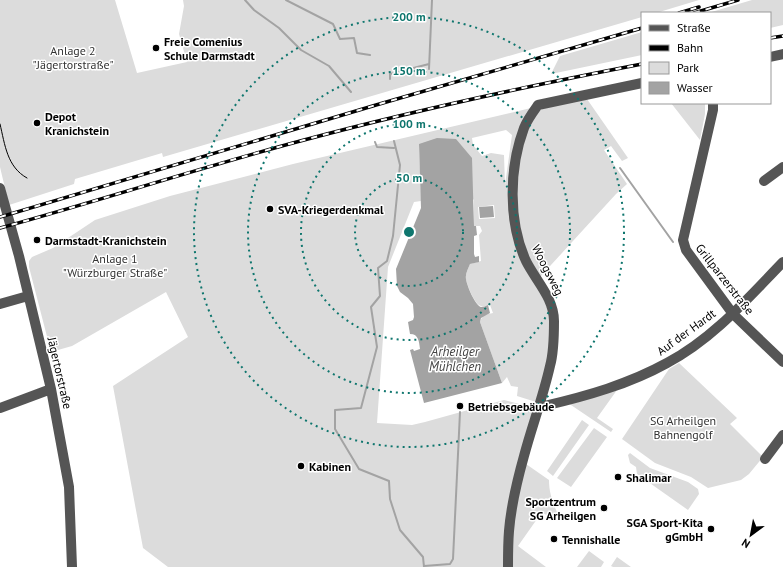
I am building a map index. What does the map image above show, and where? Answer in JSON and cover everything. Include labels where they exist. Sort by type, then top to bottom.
[{"type":"street","points":[[771,57],[783,54]]},
{"type":"street","name":"Woogsweg","points":[[508,567],[508,532],[512,504],[523,458],[551,365],[554,318],[545,291],[526,261],[518,239],[514,213],[513,188],[516,158],[524,127],[538,105],[641,83]]},
{"type":"street","name":"Grillparzerstraße","points":[[713,104],[713,110],[683,240],[686,250],[733,314],[783,362]]},
{"type":"street","points":[[764,181],[783,167]]},
{"type":"street","name":"Jägertorstraße","points":[[0,188],[51,389],[69,487],[72,567]]},
{"type":"street","name":"Auf der Hardt","points":[[539,406],[586,396],[639,377],[674,360],[733,314],[783,262]]},
{"type":"street","points":[[0,304],[28,296]]},
{"type":"street","points":[[0,408],[51,389]]},
{"type":"street","points":[[765,459],[783,435]]},
{"type":"green space","name":"Anlage 2 \"Jägertorstraße\"","points":[[0,0],[115,0],[137,73],[187,62],[179,34],[184,6],[183,0],[699,0],[659,12],[641,12],[641,17],[163,157],[162,153],[75,179],[74,184],[9,205],[0,167]]},
{"type":"green space","points":[[752,0],[783,0],[783,25],[771,28],[771,12],[711,12]]},
{"type":"green space","points":[[641,32],[641,55],[551,74],[560,56]]},
{"type":"green space","name":"Anlage 1 \"Würzburger Straße\"","points":[[587,99],[628,158],[622,161],[611,146],[604,150],[627,184],[616,194],[540,277],[542,294],[551,318],[548,365],[536,402],[517,396],[518,387],[511,386],[507,377],[502,383],[480,322],[483,316],[493,313],[490,305],[482,306],[476,302],[466,279],[470,264],[481,261],[479,235],[482,231],[480,226],[474,226],[474,200],[419,144],[421,201],[414,202],[388,267],[377,423],[412,425],[504,400],[534,408],[505,567],[168,567],[143,548],[113,386],[188,337],[166,292],[72,346],[51,352],[29,267],[29,261],[32,257],[53,248],[95,220],[170,196],[293,164],[531,108],[522,125],[516,188],[520,156],[526,132],[537,113],[544,108],[558,104]],"holes":[[[506,130],[512,135],[505,185],[504,155],[491,153],[482,156],[473,145],[472,138]],[[494,205],[495,218],[479,219],[478,207]]]},
{"type":"green space","points":[[672,104],[705,104],[705,114],[700,140]]},
{"type":"green space","name":"SG Arheilgen Bahnengolf","points":[[679,363],[737,418],[730,424],[763,457],[749,474],[741,480],[708,488],[691,477],[655,463],[622,439],[669,369]]},
{"type":"green space","points":[[617,390],[597,418],[613,429],[611,432],[568,403]]},
{"type":"green space","points":[[582,420],[589,425],[553,476],[547,471]]},
{"type":"green space","points":[[594,428],[607,437],[571,487],[557,478]]},
{"type":"green space","points":[[630,453],[650,468],[688,482],[698,489],[699,494],[688,510],[637,474],[636,467],[630,463],[628,455]]},
{"type":"green space","points":[[526,464],[549,480],[551,496],[557,512],[552,519],[542,512],[518,546],[546,567],[512,567],[512,532],[516,503]]},
{"type":"green space","points":[[589,551],[604,562],[601,567],[577,567]]},
{"type":"green space","points":[[617,557],[631,567],[611,566]]},
{"type":"water","name":"Arheilger Mühlchen","points":[[437,138],[456,139],[472,158],[474,226],[476,226],[477,235],[474,236],[474,254],[475,257],[479,256],[479,262],[470,264],[466,273],[466,279],[476,303],[481,307],[488,305],[490,313],[481,318],[480,322],[502,383],[424,403],[410,350],[413,349],[414,351],[420,349],[417,337],[410,334],[408,322],[413,320],[414,317],[413,304],[400,292],[397,286],[396,269],[421,208],[419,144]]},
{"type":"water","points":[[493,206],[494,217],[480,218],[479,207]]},
{"type":"waterway","points":[[245,0],[254,10],[279,28],[301,50],[329,66],[351,92]]},
{"type":"waterway","points":[[286,0],[333,24],[340,39],[354,38],[357,53],[370,55]]},
{"type":"waterway","points":[[429,69],[432,0]]},
{"type":"waterway","points":[[390,79],[390,74],[429,64]]},
{"type":"waterway","points":[[394,141],[400,165],[393,236],[387,261],[378,268],[380,296],[371,307],[377,347],[361,408],[335,410],[335,429],[359,469],[389,481],[390,499],[400,530],[423,557],[424,567]]},
{"type":"waterway","points":[[375,142],[377,147],[394,148]]},
{"type":"waterway","points":[[620,168],[673,242]]},
{"type":"waterway","points":[[424,566],[450,564],[453,559],[460,412]]},
{"type":"tram line","points":[[0,124],[5,147],[11,162],[15,168],[27,178]]},
{"type":"railway","points":[[697,12],[738,0]]},
{"type":"railway","points":[[682,12],[699,7]]},
{"type":"railway","points":[[0,217],[376,105],[641,28]]},
{"type":"railway","points":[[771,38],[783,36]]},
{"type":"railway","points":[[0,228],[266,150],[346,129],[472,99],[641,64]]},
{"type":"place","name":"Freie Comenius Schule Darmstadt","points":[[156,48]]},
{"type":"place","name":"Depot Kranichstein","points":[[37,123]]},
{"type":"place","name":"SVA-Kriegerdenkmal","points":[[270,209]]},
{"type":"place","name":"Darmstadt-Kranichstein","points":[[37,240]]},
{"type":"place","name":"Betriebsgebäude","points":[[460,406]]},
{"type":"place","name":"Kabinen","points":[[301,466]]},
{"type":"place","name":"Shalimar","points":[[618,477]]},
{"type":"place","name":"Sportzentrum SG Arheilgen","points":[[604,508]]},
{"type":"place","name":"SGA Sport-Kita gGmbH","points":[[711,529]]},
{"type":"place","name":"Tennishalle","points":[[554,539]]}]
